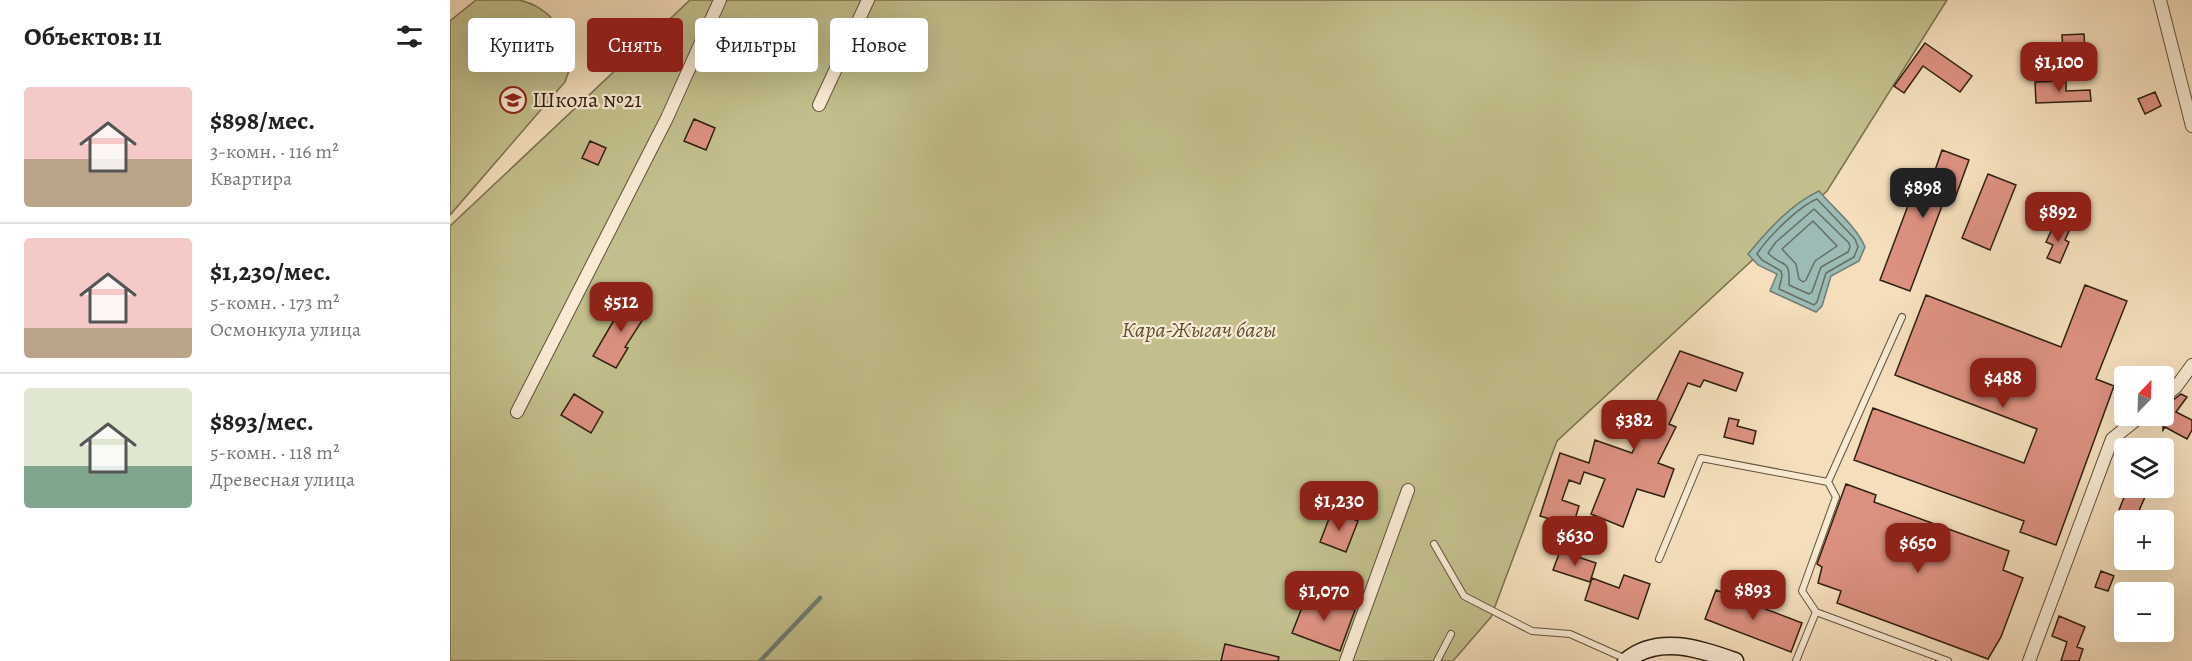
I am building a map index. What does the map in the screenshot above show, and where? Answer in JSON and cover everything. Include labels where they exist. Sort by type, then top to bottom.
[{"type":"street","points":[[517,412],[666,118],[720,0]]},
{"type":"street","points":[[819,105],[868,0]]},
{"type":"street","points":[[2160,0],[2192,126]]},
{"type":"street","points":[[2174,389],[2192,364]]},
{"type":"street","points":[[2029,661],[2112,439],[2128,426]]},
{"type":"street","points":[[1346,661],[1408,490]]},
{"type":"street","points":[[1626,660],[1651,648],[1676,645],[1735,661]]},
{"type":"lane","points":[[1828,482],[1902,317]]},
{"type":"lane","points":[[1659,559],[1701,458],[1828,482]]},
{"type":"lane","points":[[1828,482],[1836,497],[1802,591],[1816,612],[1948,661]]},
{"type":"lane","points":[[1434,544],[1464,596],[1532,631],[1570,634],[1626,660]]},
{"type":"lane","points":[[1796,661],[1816,612]]},
{"type":"lane","points":[[1437,661],[1450,634]]},
{"type":"green space","points":[[476,0],[519,0],[529,3],[552,18],[468,18],[468,72],[569,72],[565,82],[450,215],[450,21]]},
{"type":"green space","name":"Кара-Жыгач багы","points":[[690,0],[1947,0],[1827,191],[1557,441],[1491,617],[1453,661],[450,661],[450,226],[614,72],[683,72],[683,18],[671,18]]},
{"type":"water","points":[[1819,191],[1851,225],[1865,247],[1859,261],[1831,276],[1822,306],[1816,312],[1770,291],[1777,274],[1758,265],[1748,254],[1790,210]]},
{"type":"building","points":[[2084,34],[2085,51],[2063,52],[2062,35]]},
{"type":"building","points":[[1925,43],[1972,76],[1960,92],[1923,66],[1904,93],[1894,86]]},
{"type":"building","points":[[2066,81],[2066,91],[2090,90],[2091,101],[2036,103],[2035,82]]},
{"type":"building","points":[[2155,92],[2161,106],[2145,114],[2138,99]]},
{"type":"building","points":[[694,119],[715,128],[706,150],[684,141]]},
{"type":"building","points":[[590,141],[606,148],[598,165],[582,158]]},
{"type":"building","points":[[1942,150],[1969,160],[1954,201],[1945,198],[1910,291],[1880,280],[1921,171],[1933,176]]},
{"type":"building","points":[[1988,174],[2016,185],[1990,250],[1962,238]]},
{"type":"building","points":[[2054,225],[2069,231],[2065,240],[2069,242],[2060,263],[2047,258],[2053,245],[2046,242]]},
{"type":"building","points":[[2085,285],[2127,301],[2096,379],[2114,386],[2056,545],[2020,532],[2024,521],[1854,460],[1873,408],[2024,463],[2037,429],[1895,375],[1926,295],[2061,347]]},
{"type":"building","points":[[628,296],[649,310],[625,347],[628,348],[616,368],[593,356]]},
{"type":"building","points":[[1680,351],[1743,373],[1736,391],[1704,380],[1700,387],[1688,383],[1669,424],[1676,427],[1658,463],[1674,469],[1664,497],[1637,489],[1623,527],[1591,514],[1605,479],[1584,472],[1580,484],[1569,480],[1562,500],[1579,506],[1573,526],[1540,516],[1560,453],[1589,463],[1595,440],[1632,453]]},
{"type":"building","points":[[574,394],[603,412],[591,433],[561,415]]},
{"type":"building","points":[[2181,394],[2187,397],[2176,412],[2192,420],[2192,430],[2187,439],[2165,427],[2163,430],[2163,426],[2174,426],[2174,399]]},
{"type":"building","points":[[1729,418],[1739,420],[1737,426],[1756,431],[1753,444],[1724,437]]},
{"type":"building","points":[[1846,484],[1876,495],[1874,502],[2009,551],[2003,570],[2023,578],[2001,637],[1988,659],[1837,603],[1841,591],[1818,583],[1822,567],[1817,564]]},
{"type":"building","points":[[2124,498],[2145,498],[2139,510],[2119,510]]},
{"type":"building","points":[[1332,511],[1358,521],[1346,552],[1320,542]]},
{"type":"building","points":[[1560,551],[1596,563],[1590,582],[1553,570]]},
{"type":"building","points":[[2101,571],[2114,576],[2108,591],[2095,587]]},
{"type":"building","points":[[1624,575],[1650,584],[1638,619],[1585,600],[1592,578],[1619,588]]},
{"type":"building","points":[[1716,590],[1802,623],[1791,652],[1705,619]]},
{"type":"building","points":[[1308,592],[1355,610],[1340,651],[1292,633]]},
{"type":"building","points":[[2059,616],[2085,627],[2077,647],[2083,649],[2079,661],[2061,661],[2067,642],[2052,636]]},
{"type":"building","points":[[1225,644],[1279,657],[1278,661],[1221,661]]},
{"type":"waterway","points":[[760,661],[820,598]]},
{"type":"place","name":"Школа №21","points":[[513,100]]}]
